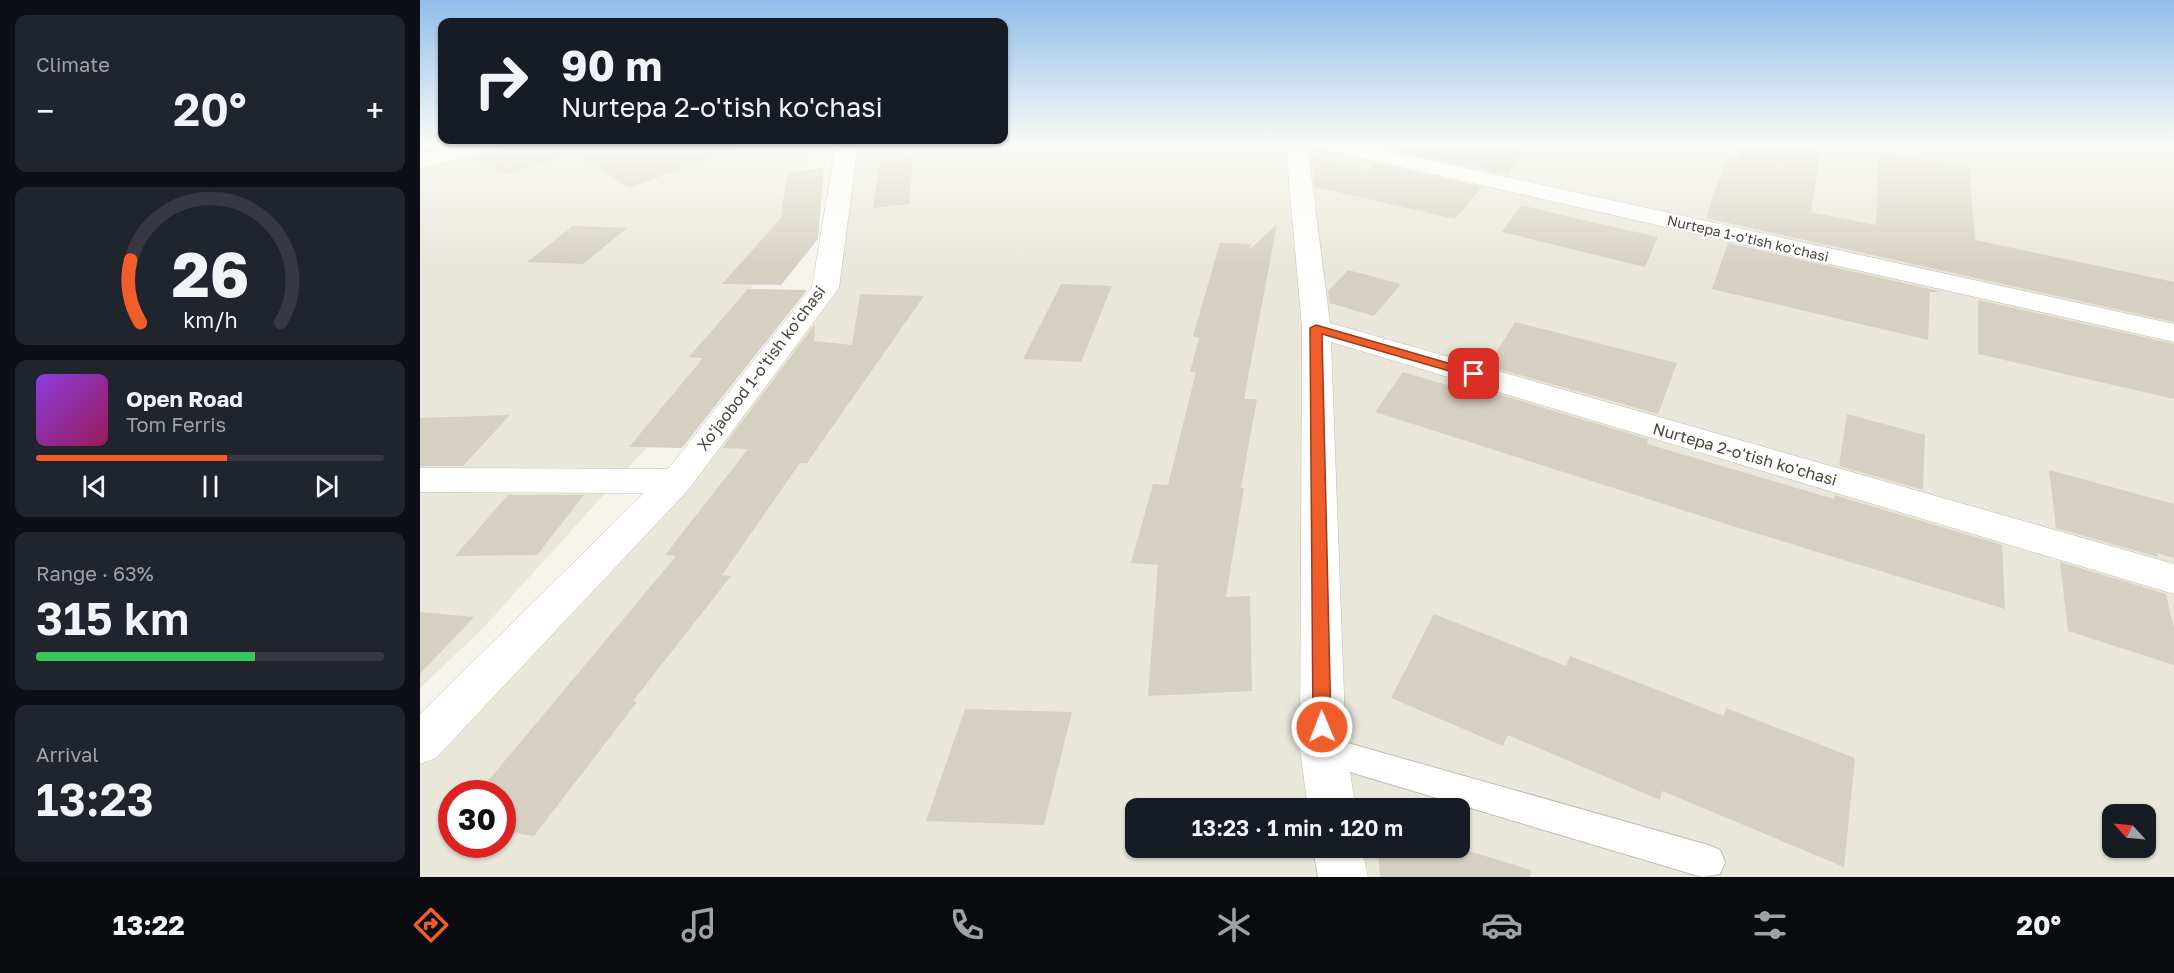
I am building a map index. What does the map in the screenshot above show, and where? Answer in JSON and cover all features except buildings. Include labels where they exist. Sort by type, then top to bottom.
[{"type":"street","name":"Xo'jaobod 1-o'tish ko'chasi","points":[[420,744],[677,481],[825,288],[841,184]]},
{"type":"street","name":"Nurtepa 1-o'tish ko'chasi","points":[[1311,184],[1316,328],[1323,750],[1330,798]]},
{"type":"street","name":"Nurtepa 1-o'tish ko'chasi","points":[[1470,184],[2174,333]]},
{"type":"street","name":"Nurtepa 2-o'tish ko'chasi","points":[[1316,328],[2174,579]]},
{"type":"street","points":[[420,480],[677,481]]},
{"type":"street","points":[[1340,858],[1343,877]]},
{"type":"lane","points":[[1323,750],[1708,862]]},
{"type":"shaded area","points":[[420,184],[798,184],[714,373],[483,628],[420,688]]},
{"type":"shaded area","points":[[841,184],[2174,184],[2174,877],[420,877],[420,744],[677,481],[825,288]]},
{"type":"route","points":[[1322,727],[1316,328],[1474,374]]}]
